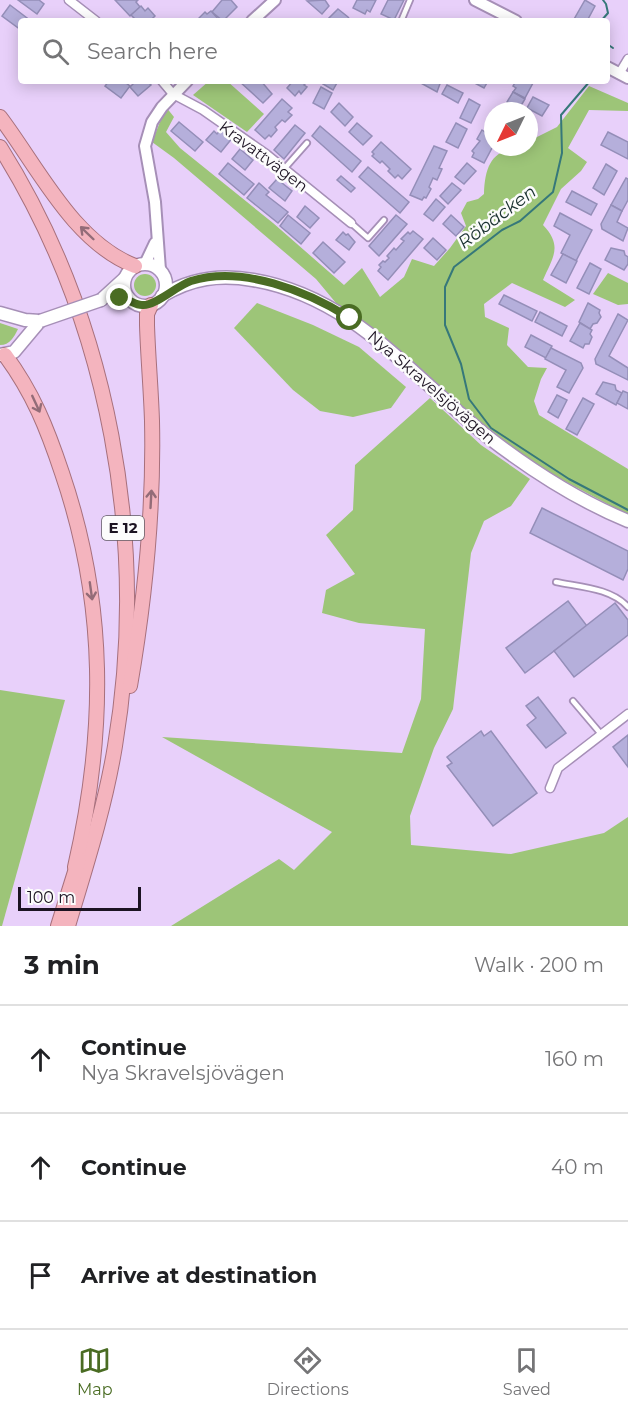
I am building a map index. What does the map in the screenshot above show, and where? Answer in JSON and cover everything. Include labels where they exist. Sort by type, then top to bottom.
[{"type":"highway","points":[[0,117],[73,220],[114,256],[140,265]]},
{"type":"highway","name":"E 12","points":[[0,147],[32,205],[66,278],[83,325],[97,372],[116,457],[121,503],[127,594],[125,657],[115,744],[100,819],[68,926]]},
{"type":"highway","name":"E 12","points":[[0,160],[46,250],[76,325],[99,413],[115,503],[120,593],[118,655],[103,777],[58,926]]},
{"type":"highway","points":[[115,744],[127,701],[138,640],[148,553],[152,482],[152,421],[147,314],[156,301]]},
{"type":"highway","points":[[2,355],[28,389],[55,453],[80,533],[90,584],[98,675],[97,728],[86,818],[73,878]]},
{"type":"main road","points":[[101,300],[124,279],[127,273],[140,265],[162,274],[166,287],[156,301],[138,305],[129,299],[125,291],[124,279]]},
{"type":"main road","name":"Nya Skravelsjövägen","points":[[162,274],[179,282],[208,277],[269,282],[328,305],[368,332],[487,435],[537,473],[573,496],[628,521]]},
{"type":"main road","name":"Nya Skravelsjövägen","points":[[156,301],[192,281]]},
{"type":"main road","points":[[2,355],[17,349],[31,329],[40,321],[101,300],[129,299]]},
{"type":"main road","points":[[0,313],[25,320],[40,321]]},
{"type":"street","points":[[69,0],[92,18]]},
{"type":"street","points":[[255,18],[275,0]]},
{"type":"street","points":[[475,0],[510,18]]},
{"type":"street","points":[[623,76],[628,59]]},
{"type":"street","points":[[165,84],[173,94]]},
{"type":"street","points":[[162,274],[156,240],[155,202],[145,146],[152,122],[173,94],[184,84]]},
{"type":"street","name":"Kravattvägen","points":[[173,94],[203,110],[266,154],[351,223]]},
{"type":"street","points":[[140,265],[156,240]]},
{"type":"street","points":[[549,788],[558,768],[628,714]]},
{"type":"lane","points":[[402,18],[410,0]]},
{"type":"lane","points":[[284,169],[307,142]]},
{"type":"lane","points":[[351,223],[368,238],[384,220]]},
{"type":"lane","points":[[556,582],[608,593],[618,597],[628,606]]},
{"type":"lane","points":[[573,701],[601,734]]},
{"type":"green space","points":[[206,84],[230,84],[264,114],[247,132],[193,95]]},
{"type":"green space","points":[[589,86],[628,103],[628,111],[589,110],[568,148],[587,162],[581,171],[561,189],[543,225],[553,239],[554,252],[543,280],[575,300],[565,307],[512,283],[484,304],[485,317],[509,328],[507,345],[528,367],[547,368],[534,401],[539,415],[628,469],[628,515],[540,468],[488,429],[408,358],[336,303],[316,279],[174,158],[152,142],[166,107],[174,117],[166,132],[180,148],[273,223],[344,285],[362,268],[380,297],[404,277],[412,259],[434,266],[450,248],[466,226],[461,213],[467,202],[478,199],[484,194],[487,173],[494,158],[496,156],[538,156],[538,136],[557,127]]},
{"type":"green space","points":[[608,273],[628,283],[628,304],[618,305],[593,294]]},
{"type":"green space","points":[[145,274],[153,277],[156,285],[153,293],[145,296],[137,293],[134,285],[137,277]]},
{"type":"green space","points":[[257,303],[313,325],[359,347],[406,387],[391,408],[353,417],[320,411],[293,390],[234,328]]},
{"type":"green space","points":[[0,323],[18,329],[13,338],[3,345],[0,345]]},
{"type":"green space","points":[[430,398],[481,445],[530,479],[511,506],[484,521],[471,553],[453,709],[434,748],[410,816],[411,845],[511,854],[604,833],[628,817],[628,926],[171,926],[279,859],[294,870],[332,832],[162,737],[402,753],[421,699],[425,629],[359,623],[322,613],[326,590],[355,574],[326,535],[353,510],[355,465]]},
{"type":"green space","points":[[0,690],[65,700],[2,926],[0,926]]},
{"type":"building","points":[[18,0],[39,0],[44,4],[37,14]]},
{"type":"building","points":[[115,0],[138,0],[136,2],[140,7],[130,16]]},
{"type":"building","points":[[222,0],[231,0],[237,7],[226,18],[219,18],[212,12]]},
{"type":"building","points":[[325,0],[329,6],[322,14],[307,1]]},
{"type":"building","points":[[357,0],[376,0],[370,12],[367,10],[365,14],[353,8]]},
{"type":"building","points":[[388,0],[404,0],[395,18],[381,14]]},
{"type":"building","points":[[585,0],[595,6],[589,18],[575,18]]},
{"type":"building","points":[[10,5],[27,18],[18,18],[18,28],[2,16]]},
{"type":"building","points":[[141,6],[145,11],[148,8],[155,16],[153,18],[134,18],[131,15]]},
{"type":"building","points":[[338,9],[349,18],[329,18]]},
{"type":"building","points":[[211,11],[217,18],[199,18],[205,12],[207,14]]},
{"type":"building","points":[[107,84],[127,84],[130,86],[121,98],[105,86]]},
{"type":"building","points":[[133,84],[151,85],[138,96],[130,87]]},
{"type":"building","points":[[242,84],[264,84],[272,94],[263,103]]},
{"type":"building","points":[[290,84],[305,84],[307,87],[301,94],[299,91],[295,96],[287,88]]},
{"type":"building","points":[[323,84],[336,84],[333,90]]},
{"type":"building","points":[[423,84],[440,84],[437,92]]},
{"type":"building","points":[[514,84],[532,84],[525,98],[513,92],[516,88],[513,86]]},
{"type":"building","points":[[447,85],[463,93],[458,103],[442,94]]},
{"type":"building","points":[[321,87],[332,93],[324,109],[313,103]]},
{"type":"building","points":[[513,92],[525,99],[523,102],[507,102]]},
{"type":"building","points":[[533,97],[549,105],[542,116],[538,114],[538,102],[530,102]]},
{"type":"building","points":[[282,99],[292,108],[288,112],[292,115],[285,122],[282,120],[275,127],[277,130],[271,137],[269,135],[265,139],[255,130]]},
{"type":"building","points":[[469,99],[480,105],[471,123],[460,118]]},
{"type":"building","points":[[339,103],[353,117],[345,126],[331,112]]},
{"type":"building","points":[[179,122],[203,142],[195,151],[171,131]]},
{"type":"building","points":[[357,123],[372,136],[363,145],[349,132]]},
{"type":"building","points":[[456,123],[467,129],[458,148],[446,142]]},
{"type":"building","points":[[295,125],[305,133],[284,159],[274,150]]},
{"type":"building","points":[[320,126],[361,161],[352,172],[312,136]]},
{"type":"building","points":[[222,128],[233,137],[221,152],[206,140],[214,131],[217,134]]},
{"type":"building","points":[[482,130],[484,131],[484,156],[488,156],[484,163],[472,157],[474,153],[472,151],[480,141],[477,139]]},
{"type":"building","points":[[608,132],[628,142],[628,159],[601,145]]},
{"type":"building","points":[[381,142],[411,169],[402,179],[398,175],[395,178],[382,161],[380,163],[372,156],[374,154],[372,152]]},
{"type":"building","points":[[434,146],[447,151],[439,168],[442,169],[437,180],[433,178],[429,187],[431,189],[426,198],[422,200],[410,195]]},
{"type":"building","points":[[240,149],[253,160],[245,170],[232,159]]},
{"type":"building","points":[[228,163],[254,184],[244,195],[219,174]]},
{"type":"building","points":[[467,163],[476,171],[464,184],[455,177]]},
{"type":"building","points":[[606,164],[617,171],[604,195],[593,188]]},
{"type":"building","points":[[368,167],[409,202],[400,213],[359,177]]},
{"type":"building","points":[[341,176],[355,188],[351,192],[337,180]]},
{"type":"building","points":[[626,178],[628,179],[628,200],[622,211],[611,205]]},
{"type":"building","points":[[277,179],[292,191],[285,201],[269,188]]},
{"type":"building","points":[[259,183],[269,192],[266,195],[288,212],[278,223],[247,198]]},
{"type":"building","points":[[452,183],[461,190],[448,204],[440,196]]},
{"type":"building","points":[[572,191],[597,204],[591,215],[566,202]]},
{"type":"building","points":[[436,199],[445,207],[433,221],[424,214]]},
{"type":"building","points":[[611,205],[622,211],[617,222],[628,228],[623,241],[602,229],[601,224]]},
{"type":"building","points":[[305,206],[319,218],[310,228],[297,217]]},
{"type":"building","points":[[560,213],[592,230],[576,261],[561,253],[570,235],[554,226]]},
{"type":"building","points":[[288,215],[310,233],[301,244],[280,226]]},
{"type":"building","points":[[396,215],[407,224],[379,256],[369,246]]},
{"type":"building","points":[[451,215],[464,227],[456,236],[443,224]]},
{"type":"building","points":[[413,231],[423,239],[388,280],[378,271],[381,267],[379,265],[385,262],[394,248],[396,250],[404,241],[401,239],[408,232],[410,234]]},
{"type":"building","points":[[343,232],[355,242],[349,250],[336,240]]},
{"type":"building","points":[[433,238],[446,250],[437,260],[424,248]]},
{"type":"building","points":[[323,242],[345,262],[334,273],[313,253]]},
{"type":"building","points":[[611,248],[624,251],[628,257],[628,264],[624,270],[605,260]]},
{"type":"building","points":[[563,254],[577,261],[566,283],[551,275]]},
{"type":"building","points":[[590,263],[601,269],[589,294],[577,288]]},
{"type":"building","points":[[504,295],[537,311],[532,321],[499,304]]},
{"type":"building","points":[[588,303],[600,310],[601,317],[590,329],[579,322]]},
{"type":"building","points":[[540,312],[567,326],[562,336],[535,322]]},
{"type":"building","points":[[618,314],[628,320],[609,356],[628,368],[628,380],[596,364],[595,359]]},
{"type":"building","points":[[580,323],[592,330],[589,344],[585,344],[583,348],[570,341]]},
{"type":"building","points":[[531,335],[552,346],[546,358],[525,347]]},
{"type":"building","points":[[551,348],[581,363],[583,368],[569,393],[557,387],[566,370],[545,359]]},
{"type":"building","points":[[603,382],[615,385],[616,390],[622,393],[616,405],[596,394]]},
{"type":"building","points":[[623,391],[628,393],[628,409],[617,403]]},
{"type":"building","points":[[557,395],[567,400],[558,418],[548,412]]},
{"type":"building","points":[[583,398],[594,404],[577,435],[566,429]]},
{"type":"building","points":[[542,508],[628,551],[628,569],[623,580],[530,533]]},
{"type":"building","points":[[568,601],[587,626],[525,673],[506,648]]},
{"type":"building","points":[[615,603],[628,620],[628,635],[574,677],[554,651]]},
{"type":"building","points":[[538,697],[566,733],[546,748],[527,725],[536,718],[526,706]]},
{"type":"building","points":[[481,731],[484,736],[491,731],[537,793],[493,826],[447,766],[452,763],[447,757]]},
{"type":"building","points":[[628,735],[628,767],[613,747]]},
{"type":"waterway","name":"Röbäcken","points":[[603,0],[608,13],[604,18]]},
{"type":"waterway","name":"Röbäcken","points":[[587,84],[561,115],[562,153],[553,192],[520,221],[502,230],[454,267],[445,287],[445,325],[461,364],[469,399],[491,428],[569,479],[628,510]]},
{"type":"route","points":[[120,298],[148,306],[177,287],[192,281],[208,277],[226,277],[269,282],[291,289],[328,305],[350,318]]}]
